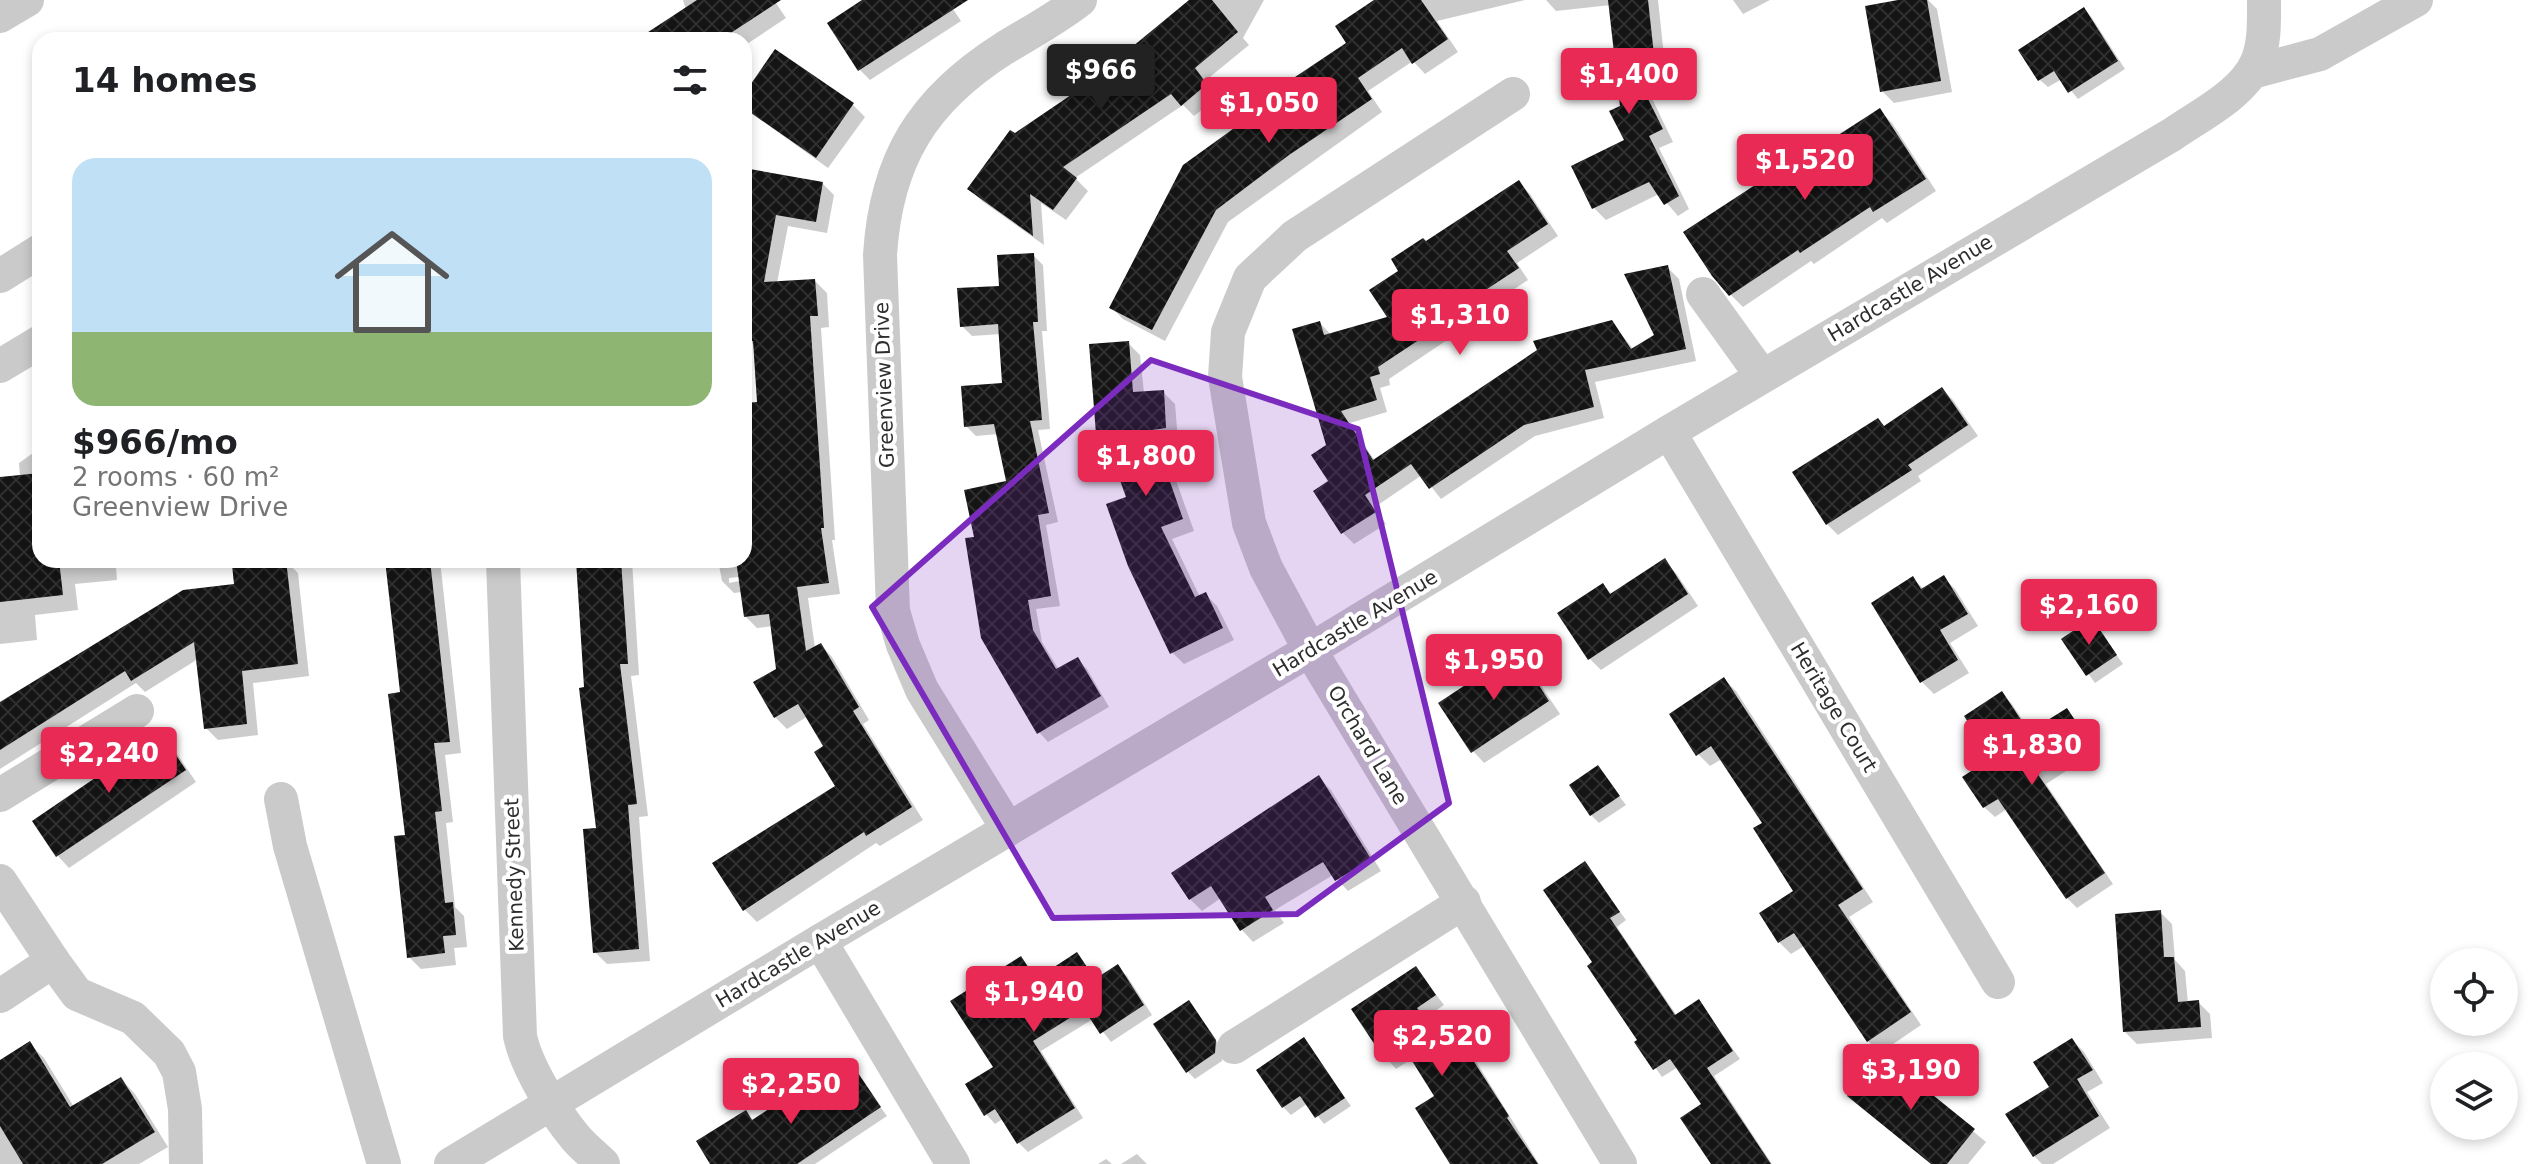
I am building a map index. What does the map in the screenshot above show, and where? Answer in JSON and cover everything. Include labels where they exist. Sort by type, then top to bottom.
[{"type":"street","points":[[0,16],[27,0]]},
{"type":"street","name":"Greenview Drive","points":[[1008,829],[922,690],[893,611],[880,255],[882,224],[889,191],[902,156],[942,95],[983,63],[1080,0]]},
{"type":"street","points":[[2252,72],[2262,44],[2264,0]]},
{"type":"street","points":[[2252,72],[2320,54],[2416,0]]},
{"type":"street","name":"Hardcastle Avenue","points":[[451,1164],[1762,376],[2173,134],[2222,101],[2252,72]]},
{"type":"street","name":"Orchard Lane","points":[[1513,94],[1295,236],[1250,278],[1228,332],[1225,377],[1249,523],[1266,568],[1310,650],[1620,1164]]},
{"type":"street","points":[[0,276],[32,256]]},
{"type":"street","points":[[1703,294],[1762,376]]},
{"type":"street","points":[[0,366],[32,347]]},
{"type":"street","name":"Heritage Court","points":[[1669,432],[1998,982]]},
{"type":"street","name":"Kennedy Street","points":[[503,568],[520,1036],[523,1048],[552,1103],[575,1137],[603,1164]]},
{"type":"street","points":[[0,795],[137,711]]},
{"type":"street","points":[[281,799],[290,846],[384,1164]]},
{"type":"street","points":[[0,881],[77,994],[133,1018],[169,1053],[179,1072],[185,1109],[186,1164]]},
{"type":"street","points":[[1234,1047],[1464,902]]},
{"type":"street","points":[[820,941],[953,1164]]},
{"type":"street","points":[[0,996],[53,961]]},
{"type":"highlighted area","points":[[1151,360],[1358,429],[1449,803],[1297,914],[1053,918],[872,607]]},
{"type":"building","points":[[697,0],[781,0],[732,32],[648,32]]},
{"type":"building","points":[[862,0],[968,0],[858,71],[827,23]]},
{"type":"building","points":[[1189,0],[1212,0],[1238,32],[1195,68],[1207,84],[1181,106],[1171,94],[1063,167],[1077,178],[1053,210],[1030,194],[1033,236],[967,189],[1010,130],[1015,133],[1136,51],[1132,47]]},
{"type":"building","points":[[1374,0],[1421,0],[1448,39],[1412,64],[1402,48],[1358,78],[1372,99],[1289,155],[1216,210],[1152,330],[1109,308],[1183,165],[1269,103],[1265,97],[1346,43],[1335,26]]},
{"type":"building","points":[[1608,0],[1648,0],[1656,73],[1636,75],[1663,129],[1649,136],[1679,196],[1664,205],[1649,182],[1592,209],[1571,166],[1624,140],[1609,111],[1620,106]]},
{"type":"building","points":[[1898,0],[1927,0],[1941,81],[1880,92],[1865,6]]},
{"type":"building","points":[[2084,7],[2118,61],[2068,93],[2054,71],[2038,81],[2018,50]]},
{"type":"building","points":[[775,49],[854,103],[816,158],[752,114],[752,82]]},
{"type":"building","points":[[1880,108],[1926,179],[1873,212],[1870,207],[1729,296],[1683,232],[1807,151],[1809,154]]},
{"type":"building","points":[[752,169],[823,182],[816,222],[776,215],[764,282],[815,279],[818,316],[810,316],[824,528],[821,528],[829,583],[797,587],[806,651],[821,643],[859,707],[853,711],[912,807],[866,836],[864,832],[743,911],[712,863],[835,786],[814,752],[823,746],[798,704],[774,718],[753,682],[776,669],[769,614],[744,617],[737,568],[752,568],[752,402],[757,402],[753,341]]},
{"type":"building","points":[[1519,180],[1548,224],[1507,251],[1519,268],[1446,316],[1449,320],[1378,367],[1380,374],[1370,377],[1377,400],[1341,411],[1373,460],[1537,350],[1533,341],[1612,320],[1631,349],[1654,335],[1624,274],[1668,265],[1686,349],[1585,370],[1594,407],[1524,425],[1429,489],[1411,464],[1365,495],[1376,512],[1341,534],[1313,491],[1328,481],[1311,455],[1326,445],[1292,329],[1320,321],[1324,335],[1387,317],[1369,290],[1398,271],[1391,259],[1423,238],[1426,241]]},
{"type":"building","points":[[1034,253],[1038,322],[1033,322],[1042,420],[1030,421],[1049,513],[1038,515],[1051,596],[1028,600],[1033,630],[1056,669],[1078,657],[1101,696],[1037,734],[981,638],[965,538],[974,537],[964,490],[1006,481],[994,424],[964,427],[961,386],[1002,383],[998,324],[960,327],[957,288],[999,286],[997,255]]},
{"type":"building","points":[[1129,341],[1133,392],[1164,390],[1166,428],[1152,430],[1183,519],[1161,527],[1195,597],[1206,592],[1223,628],[1170,654],[1128,566],[1106,504],[1126,497],[1103,433],[1096,434],[1089,344]]},
{"type":"building","points":[[1942,387],[1968,425],[1908,465],[1912,470],[1826,525],[1792,472],[1878,418],[1884,426]]},
{"type":"building","points":[[32,474],[32,568],[60,568],[63,595],[0,602],[0,477]]},
{"type":"building","points":[[1665,558],[1688,594],[1588,660],[1557,613],[1603,583],[1610,594]]},
{"type":"building","points":[[232,568],[287,568],[298,664],[242,671],[247,724],[204,729],[194,642],[131,681],[125,671],[0,750],[0,702],[183,590],[234,584]]},
{"type":"building","points":[[386,568],[431,568],[450,742],[434,743],[442,811],[435,812],[445,903],[453,902],[456,935],[443,936],[445,953],[407,958],[394,836],[405,835],[388,694],[400,692]]},
{"type":"building","points":[[577,568],[622,568],[628,664],[620,664],[637,804],[628,805],[639,949],[593,953],[583,829],[596,828],[579,688],[584,687]]},
{"type":"building","points":[[1944,575],[1968,614],[1940,630],[1958,660],[1920,683],[1871,603],[1913,576],[1921,589]]},
{"type":"building","points":[[2092,618],[2117,655],[2086,676],[2061,639]]},
{"type":"building","points":[[1517,651],[1549,701],[1471,753],[1438,703]]},
{"type":"building","points":[[1724,677],[1863,889],[1838,905],[1911,1012],[1867,1042],[1794,933],[1778,943],[1759,913],[1793,891],[1753,828],[1762,823],[1711,746],[1696,756],[1669,714]]},
{"type":"building","points":[[2002,691],[2029,732],[2067,708],[2088,740],[2037,773],[2105,873],[2066,899],[1998,799],[1983,808],[1962,777],[1991,758],[1964,716]]},
{"type":"building","points":[[161,733],[186,770],[56,857],[32,821]]},
{"type":"building","points":[[1598,765],[1620,796],[1590,816],[1569,785]]},
{"type":"building","points":[[1319,775],[1371,859],[1335,881],[1323,862],[1265,897],[1273,910],[1240,931],[1211,886],[1189,900],[1171,873]]},
{"type":"building","points":[[1585,861],[1620,912],[1610,918],[1675,1015],[1699,999],[1733,1051],[1707,1068],[1771,1164],[1711,1164],[1680,1118],[1701,1104],[1670,1059],[1653,1070],[1634,1042],[1637,1040],[1587,966],[1592,962],[1543,890]]},
{"type":"building","points":[[2161,910],[2164,957],[2174,957],[2178,1002],[2199,1000],[2201,1027],[2123,1032],[2115,914]]},
{"type":"building","points":[[1077,952],[1095,979],[1118,964],[1144,1005],[1100,1034],[1084,1009],[1033,1041],[1075,1108],[1017,1144],[995,1109],[984,1116],[965,1084],[993,1067],[950,1001],[1021,956],[1036,979]]},
{"type":"building","points":[[1416,966],[1436,995],[1417,1008],[1453,1060],[1467,1051],[1538,1164],[1450,1164],[1415,1108],[1434,1096],[1404,1048],[1385,1060],[1351,1009]]},
{"type":"building","points":[[1189,1000],[1216,1040],[1215,1053],[1186,1073],[1153,1024]]},
{"type":"building","points":[[1304,1037],[1345,1098],[1315,1118],[1300,1096],[1282,1108],[1256,1070]]},
{"type":"building","points":[[2072,1038],[2093,1070],[2077,1079],[2099,1116],[2033,1157],[2005,1114],[2049,1087],[2033,1062]]},
{"type":"building","points":[[30,1041],[70,1107],[121,1077],[155,1132],[102,1164],[23,1164],[0,1126],[0,1060]]},
{"type":"building","points":[[1882,1054],[1975,1129],[1947,1164],[1931,1164],[1847,1096]]},
{"type":"building","points":[[856,1070],[881,1107],[797,1164],[710,1164],[696,1141],[746,1110],[752,1120],[807,1084],[816,1097]]}]
